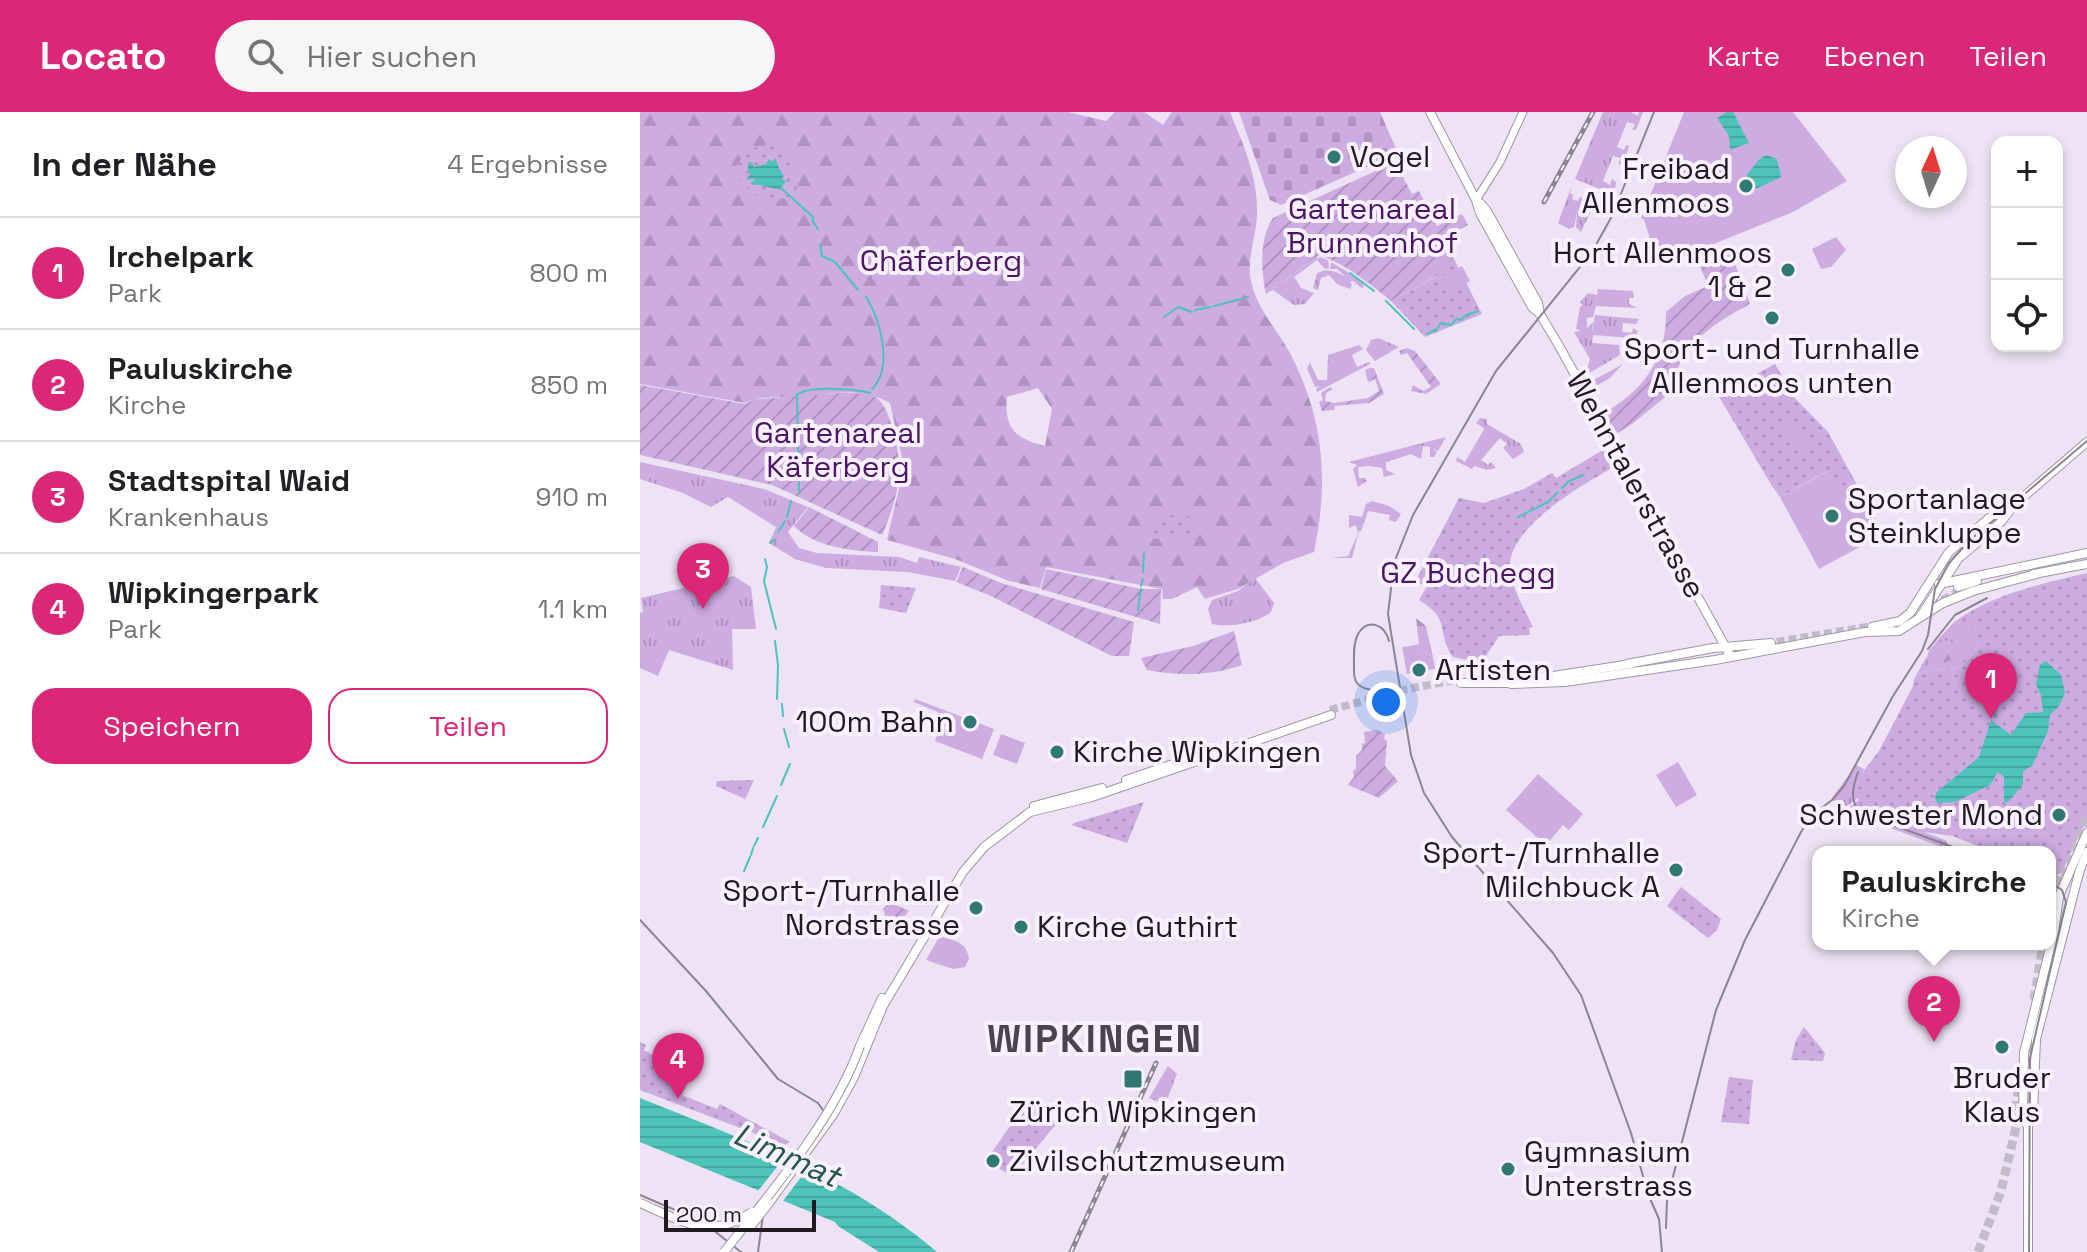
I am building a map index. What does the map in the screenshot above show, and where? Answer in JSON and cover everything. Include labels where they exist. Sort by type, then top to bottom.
[{"type":"main road","name":"Wehntalerstrasse","points":[[1430,112],[1480,213],[1527,297],[1540,314],[1731,657]]},
{"type":"main road","points":[[1476,200],[1500,162],[1523,112]]},
{"type":"main road","points":[[1918,621],[1958,559],[2087,442]]},
{"type":"main road","points":[[1627,664],[1649,658],[1726,646],[1788,641],[1900,621],[1910,613],[1954,547],[1994,514],[2014,505]]},
{"type":"main road","points":[[1926,588],[2067,558],[2087,558]]},
{"type":"main road","points":[[1511,684],[1565,679],[1714,654],[1547,677],[1461,681],[1511,684],[1548,684],[1731,657],[1865,632],[1899,631],[1951,600],[2087,558]]},
{"type":"main road","points":[[2036,574],[1959,589],[1978,580],[2087,558]]},
{"type":"main road","points":[[731,1252],[827,1124],[850,1085],[873,1021],[968,857],[1016,815],[1035,806],[1114,784],[1330,712],[1106,792],[1030,812],[1019,818],[970,862],[873,1021]]},
{"type":"main road","points":[[2056,918],[2059,896],[2087,833]]},
{"type":"main road","points":[[2028,1252],[2028,1126],[2033,1114],[2036,1039],[2087,852]]},
{"type":"main road","points":[[2028,1126],[2023,1120],[2022,1109],[2023,1062],[2050,950]]},
{"type":"main road","points":[[724,1252],[822,1120],[863,1047]]},
{"type":"main road","points":[[640,1203],[704,1228],[732,1225],[756,1209]]},
{"type":"green space","name":"Chäferberg","points":[[640,112],[1068,112],[1106,121],[1115,112],[1144,112],[1163,125],[1172,112],[1230,112],[1249,161],[1257,199],[1250,267],[1252,285],[1302,379],[1317,427],[1322,476],[1314,552],[1283,563],[1238,589],[1205,599],[1197,587],[1172,599],[1163,599],[1162,589],[1046,567],[1040,588],[1009,581],[955,559],[887,540],[904,466],[890,403],[867,394],[844,392],[763,398],[745,403],[640,384]],"holes":[[[1038,388],[1052,409],[1045,446],[1026,439],[1014,430],[1007,417],[1007,397]]]},
{"type":"green space","points":[[1239,112],[1380,112],[1398,153],[1281,205],[1270,200]]},
{"type":"green space","points":[[1603,112],[1631,112],[1638,116],[1639,112],[1643,112],[1636,130],[1632,130],[1635,124],[1627,122],[1617,147],[1624,150],[1626,145],[1629,146],[1623,165],[1618,164],[1621,158],[1613,156],[1603,181],[1610,185],[1612,179],[1616,182],[1615,190],[1612,189],[1610,193],[1575,179]]},
{"type":"green space","name":"Freibad Allenmoos","points":[[1684,112],[1793,112],[1847,181],[1793,212],[1669,262],[1669,248],[1653,248],[1641,218]]},
{"type":"green space","points":[[781,142],[798,184],[795,196],[763,202],[741,180],[735,169],[747,149]]},
{"type":"green space","name":"Gartenareal Brunnenhof","points":[[1395,162],[1412,194],[1419,191],[1437,226],[1462,214],[1468,225],[1443,239],[1454,259],[1435,270],[1438,275],[1391,301],[1348,269],[1319,255],[1266,294],[1263,245],[1273,218]]},
{"type":"green space","points":[[1573,183],[1572,199],[1578,201],[1580,197],[1583,198],[1581,203],[1584,204],[1586,193],[1594,190],[1595,193],[1589,197],[1597,198],[1581,232],[1576,227],[1577,213],[1574,227],[1569,229],[1558,223]]},
{"type":"green space","points":[[1836,237],[1846,250],[1831,267],[1821,269],[1812,249]]},
{"type":"green space","points":[[1728,245],[1750,304],[1699,338],[1678,368],[1686,380],[1616,434],[1604,413],[1630,395],[1650,372],[1662,345],[1666,312],[1685,296],[1708,286],[1697,258]]},
{"type":"green space","points":[[1317,257],[1328,260],[1329,268],[1325,269],[1317,260],[1293,278],[1301,288],[1314,293],[1305,304],[1294,305],[1273,290],[1266,294]]},
{"type":"green space","points":[[1454,259],[1482,314],[1425,337],[1391,301],[1437,276],[1434,270]]},
{"type":"green space","points":[[1331,262],[1364,282],[1363,289],[1353,281],[1350,282],[1350,289],[1337,284],[1329,275],[1321,278],[1318,290],[1313,288],[1317,273],[1331,271],[1345,276],[1337,269],[1330,269]]},
{"type":"green space","points":[[1462,266],[1470,281],[1447,294],[1438,278]]},
{"type":"green space","points":[[1598,289],[1633,291],[1634,298],[1629,298],[1629,304],[1637,308],[1596,306],[1593,317],[1587,318],[1587,328],[1593,322],[1592,333],[1595,315],[1639,319],[1636,324],[1623,323],[1622,332],[1632,333],[1633,328],[1638,331],[1631,352],[1631,338],[1593,335],[1592,343],[1619,345],[1620,355],[1586,375],[1590,382],[1623,364],[1610,378],[1594,387],[1589,385],[1581,370],[1588,366],[1590,359],[1574,332],[1581,331],[1576,329],[1583,305],[1580,302],[1588,293],[1597,295]]},
{"type":"green space","points":[[1378,338],[1399,347],[1375,361],[1366,350],[1371,340]]},
{"type":"green space","points":[[1359,345],[1363,349],[1352,355],[1357,367],[1370,364],[1317,392],[1320,386],[1315,387],[1307,368],[1310,363],[1318,380],[1327,380],[1328,355]]},
{"type":"green space","points":[[1407,348],[1415,351],[1441,384],[1426,394],[1411,391],[1413,385],[1423,391],[1431,387],[1407,353],[1401,355],[1399,351]]},
{"type":"green space","points":[[1775,364],[1787,385],[1786,389],[1828,432],[1855,481],[1838,490],[1827,471],[1780,497],[1772,486],[1718,395]]},
{"type":"green space","points":[[1374,368],[1384,394],[1369,403],[1335,406],[1334,410],[1322,411],[1319,402],[1323,400],[1321,393],[1330,387],[1333,389],[1326,393],[1325,401],[1334,403],[1368,398],[1379,391],[1375,379],[1368,382],[1365,370]]},
{"type":"green space","name":"Gartenareal Käferberg","points":[[640,385],[745,404],[755,399],[833,393],[873,396],[886,409],[900,472],[882,535],[772,485],[640,455]]},
{"type":"green space","points":[[1480,418],[1487,419],[1487,424],[1521,444],[1524,452],[1513,459],[1503,448],[1507,444],[1500,438],[1481,460],[1488,465],[1491,462],[1496,468],[1487,470],[1474,466],[1472,469],[1456,461],[1457,457],[1465,462],[1483,431],[1484,428],[1476,423]]},
{"type":"green space","points":[[1792,421],[1811,445],[1799,454],[1780,431]]},
{"type":"green space","points":[[1446,437],[1438,451],[1432,448],[1437,452],[1434,457],[1430,457],[1430,447],[1423,446],[1421,459],[1411,454],[1386,462],[1386,470],[1395,474],[1384,477],[1382,468],[1358,467],[1359,478],[1367,481],[1358,487],[1353,469],[1357,465],[1349,462]]},
{"type":"green space","name":"GZ Buchegg","points":[[1608,447],[1618,465],[1551,507],[1521,537],[1512,553],[1511,576],[1533,627],[1529,628],[1530,635],[1499,636],[1486,656],[1477,662],[1453,657],[1440,620],[1419,600],[1427,586],[1415,582],[1459,498],[1484,503],[1524,489],[1552,473],[1556,478]]},
{"type":"green space","points":[[640,462],[764,489],[808,507],[788,532],[799,548],[817,553],[899,557],[917,563],[919,557],[961,567],[955,581],[908,572],[826,568],[795,559],[769,543],[776,527],[728,497],[711,507],[683,493],[640,479]]},
{"type":"green space","name":"Sportanlage Steinkluppe","points":[[1828,471],[1838,490],[1855,481],[1884,534],[1819,569],[1780,497]]},
{"type":"green space","points":[[1372,501],[1401,514],[1396,522],[1389,520],[1390,515],[1368,511],[1352,558],[1331,558],[1348,556],[1358,534],[1356,525],[1349,528],[1349,515],[1362,517],[1366,504]]},
{"type":"green space","points":[[809,507],[878,542],[878,552],[833,546],[802,533],[794,526]]},
{"type":"green space","points":[[1161,516],[1194,517],[1196,540],[1173,537],[1150,539]]},
{"type":"green space","points":[[963,567],[1001,583],[1134,622],[1129,656],[1112,656],[956,582]]},
{"type":"green space","points":[[1046,569],[1141,589],[1161,589],[1160,624],[1041,589]]},
{"type":"green space","points":[[2087,573],[2087,819],[2062,872],[2057,875],[2056,846],[1978,846],[1952,836],[1917,831],[1868,811],[1860,805],[1857,794],[1862,773],[1879,751],[1914,679],[1932,670],[1955,668],[1963,664],[1979,643],[1974,635],[1975,628],[1954,622],[1984,604],[2035,586]]},
{"type":"green space","points":[[734,576],[751,587],[756,629],[732,629],[733,670],[669,650],[658,676],[640,668],[641,598]]},
{"type":"green space","points":[[1255,578],[1274,603],[1271,612],[1243,624],[1212,624],[1208,609],[1212,600],[1238,591]]},
{"type":"green space","points":[[881,585],[916,588],[906,613],[879,608]]},
{"type":"green space","points":[[1416,618],[1426,626],[1433,657],[1410,646],[1419,644]]},
{"type":"green space","points":[[1954,622],[1975,628],[1979,643],[1971,656],[1955,668],[1932,670],[1914,679],[1927,656],[1927,660],[1952,643],[1946,641],[1933,645]]},
{"type":"green space","points":[[1234,631],[1242,665],[1230,669],[1195,674],[1159,672],[1147,670],[1141,658],[1193,646]]},
{"type":"green space","points":[[1946,641],[1955,644],[1956,657],[1944,663],[1927,660],[1932,647]]},
{"type":"green space","points":[[1410,646],[1433,657],[1435,669],[1407,674],[1402,647]]},
{"type":"green space","points":[[915,699],[994,729],[982,759],[935,741],[945,715],[914,702]]},
{"type":"green space","points":[[1377,730],[1385,734],[1387,741],[1385,766],[1398,781],[1379,798],[1348,785],[1354,777],[1356,756],[1365,743],[1364,732]]},
{"type":"green space","points":[[1001,734],[1025,743],[1017,764],[993,755]]},
{"type":"green space","points":[[1678,762],[1697,795],[1676,807],[1656,775]]},
{"type":"green space","points":[[1856,765],[1864,769],[1858,798],[1847,806],[1836,804],[1832,798]]},
{"type":"green space","points":[[1538,774],[1583,814],[1569,830],[1563,825],[1546,845],[1506,810]]},
{"type":"green space","points":[[754,780],[745,799],[716,786],[717,781]]},
{"type":"green space","points":[[1859,800],[1868,811],[1945,840],[1948,846],[1939,846],[1836,808],[1847,809]]},
{"type":"green space","points":[[1144,802],[1127,843],[1071,825],[1074,823]]},
{"type":"green space","points":[[1681,887],[1721,919],[1717,930],[1708,938],[1667,906]]},
{"type":"green space","points":[[890,902],[909,911],[901,920],[906,923],[896,939],[883,909]]},
{"type":"green space","points":[[943,937],[965,949],[969,958],[965,967],[953,969],[926,960],[938,939]]},
{"type":"green space","points":[[1804,1027],[1825,1053],[1823,1061],[1791,1060],[1796,1040]]},
{"type":"green space","points":[[640,1042],[646,1045],[644,1050],[690,1077],[682,1095],[717,1109],[720,1104],[790,1142],[785,1145],[640,1090]]},
{"type":"green space","points":[[1168,1066],[1177,1074],[1167,1100],[1161,1103],[1149,1098]]},
{"type":"green space","points":[[1729,1077],[1753,1080],[1749,1124],[1721,1122]]},
{"type":"green space","points":[[1027,1102],[1057,1123],[1013,1176],[987,1162],[987,1159]]},
{"type":"shaded area","points":[[1733,112],[1749,143],[1730,150],[1729,136],[1717,118]]},
{"type":"shaded area","points":[[1766,155],[1777,159],[1781,177],[1747,193],[1742,181],[1757,162],[1761,165],[1757,161]]},
{"type":"shaded area","points":[[775,158],[784,175],[782,179],[786,181],[780,189],[752,185],[755,180],[746,180],[751,173],[748,163],[752,162],[754,167],[766,164],[769,159],[772,162]]},
{"type":"shaded area","points":[[2046,661],[2061,675],[2065,693],[2050,715],[2048,731],[2032,766],[2023,771],[2023,784],[2008,802],[2004,802],[2004,777],[1998,772],[1990,785],[1955,802],[1937,803],[1937,792],[1979,757],[1991,720],[2011,735],[2026,713],[2043,712],[2036,685],[2040,664]]},
{"type":"shaded area","name":"Limmat","points":[[640,1098],[758,1146],[832,1181],[903,1225],[937,1252],[879,1252],[835,1222],[640,1142]]},
{"type":"pier","points":[[788,1153],[811,1164],[783,1201],[776,1200],[775,1203],[757,1192]]},
{"type":"waterway","points":[[781,188],[813,217],[818,229]]},
{"type":"waterway","points":[[820,244],[822,256],[835,262],[858,290]]},
{"type":"waterway","points":[[1350,273],[1374,291]]},
{"type":"waterway","points":[[866,297],[880,330],[883,356],[879,380],[872,389]]},
{"type":"waterway","points":[[1214,306],[1241,299]]},
{"type":"waterway","points":[[1386,301],[1414,329]]},
{"type":"waterway","points":[[1164,317],[1178,307],[1192,312]]},
{"type":"waterway","points":[[1195,310],[1211,307]]},
{"type":"waterway","points":[[1427,334],[1441,323],[1451,325],[1456,319],[1461,320],[1478,311]]},
{"type":"waterway","points":[[799,493],[797,395],[821,389],[870,393]]},
{"type":"waterway","points":[[1562,488],[1569,481],[1584,475]]},
{"type":"waterway","points":[[1518,517],[1548,502],[1558,492]]},
{"type":"waterway","points":[[787,517],[791,501]]},
{"type":"waterway","points":[[778,532],[785,521]]},
{"type":"waterway","points":[[770,543],[775,539]]},
{"type":"waterway","points":[[1143,572],[1144,552]]},
{"type":"waterway","points":[[765,559],[764,581],[776,629]]},
{"type":"waterway","points":[[1141,586],[1143,579]]},
{"type":"waterway","points":[[1139,601],[1141,589]]},
{"type":"waterway","points":[[1138,610],[1139,603]]},
{"type":"waterway","points":[[775,641],[777,699]]},
{"type":"waterway","points":[[2009,677],[2014,667]]},
{"type":"waterway","points":[[1999,703],[2008,695],[2009,680]]},
{"type":"waterway","points":[[782,704],[783,716]]},
{"type":"waterway","points":[[1994,717],[1997,706]]},
{"type":"waterway","points":[[784,729],[789,747]]},
{"type":"waterway","points":[[781,785],[790,764]]},
{"type":"waterway","points":[[763,827],[777,796]]},
{"type":"waterway","points":[[754,846],[758,838]]},
{"type":"waterway","points":[[751,855],[753,848]]},
{"type":"waterway","points":[[744,871],[750,857]]},
{"type":"tunnel","points":[[1942,600],[1960,591]]},
{"type":"tunnel","points":[[1765,644],[1878,625]]},
{"type":"tunnel","points":[[1330,710],[1407,689],[1461,679]]},
{"type":"tunnel","points":[[2065,877],[2087,813]]},
{"type":"tunnel","points":[[2056,888],[2061,868]]},
{"type":"tunnel","points":[[2034,1000],[2042,950]]},
{"type":"tunnel","points":[[2026,1079],[2037,1015]]},
{"type":"tunnel","points":[[2015,1110],[2021,1074]]},
{"type":"tunnel","points":[[1978,1252],[2001,1191],[2021,1106]]},
{"type":"tram line","points":[[1654,112],[1612,216],[1592,252],[1496,371],[1413,515],[1394,563],[1388,614],[1411,755],[1424,793],[1452,837],[1553,953],[1581,995],[1659,1219],[1662,1252]]},
{"type":"tram line","points":[[1666,1228],[1667,1200],[1716,1010],[1745,940],[1801,832],[1811,816],[1844,786],[1893,696],[1922,651],[1928,635],[1935,589],[1949,563],[1968,542],[2087,441]]},
{"type":"tram line","points":[[1928,649],[1955,615],[1987,598]]},
{"type":"tram line","points":[[1389,641],[1384,631],[1376,625],[1362,629],[1356,638],[1354,677],[1364,688],[1393,694],[1401,707]]},
{"type":"tram line","points":[[1858,772],[1853,799],[1862,814],[1950,846]]},
{"type":"tram line","points":[[2056,886],[2062,890],[2066,902],[2056,945]]},
{"type":"tram line","points":[[640,920],[706,991],[778,1079],[818,1103],[825,1113],[822,1129],[764,1208],[758,1252]]},
{"type":"tram line","points":[[2029,1252],[2030,1058],[2055,950]]},
{"type":"tram line","points":[[640,1195],[703,1222],[741,1252]]},
{"type":"railway","points":[[1544,202],[1593,112]]},
{"type":"railway","points":[[1071,1252],[1156,1063]]},
{"type":"place","name":"Vogel","points":[[1334,157]]},
{"type":"place","name":"Freibad Allenmoos","points":[[1746,186]]},
{"type":"place","name":"Hort Allenmoos 1 & 2","points":[[1788,270]]},
{"type":"place","name":"Sport- und Turnhalle Allenmoos unten","points":[[1772,318]]},
{"type":"place","name":"Sportanlage Steinkluppe","points":[[1832,516]]},
{"type":"place","name":"Stadtspital Waid","points":[[703,609]]},
{"type":"place","name":"Artisten","points":[[1419,670]]},
{"type":"place","name":"Irchelpark","points":[[1991,719]]},
{"type":"place","name":"100m Bahn","points":[[970,722]]},
{"type":"place","name":"Kirche Wipkingen","points":[[1057,752]]},
{"type":"place","name":"Schwester Mond","points":[[2059,815]]},
{"type":"place","name":"Sport-/Turnhalle Milchbuck A","points":[[1676,870]]},
{"type":"place","name":"Sport-/Turnhalle Nordstrasse","points":[[976,908]]},
{"type":"place","name":"Kirche Guthirt","points":[[1021,927]]},
{"type":"place","name":"Pauluskirche","points":[[1934,1042]]},
{"type":"place","name":"Bruder Klaus","points":[[2002,1047]]},
{"type":"place","name":"Zürich Wipkingen","points":[[1133,1079]]},
{"type":"place","name":"Wipkingerpark","points":[[678,1099]]},
{"type":"place","name":"Zivilschutzmuseum","points":[[993,1161]]},
{"type":"place","name":"Gymnasium Unterstrass","points":[[1508,1169]]},
{"type":"district","name":"WIPKINGEN","points":[[1095,1039]]}]
